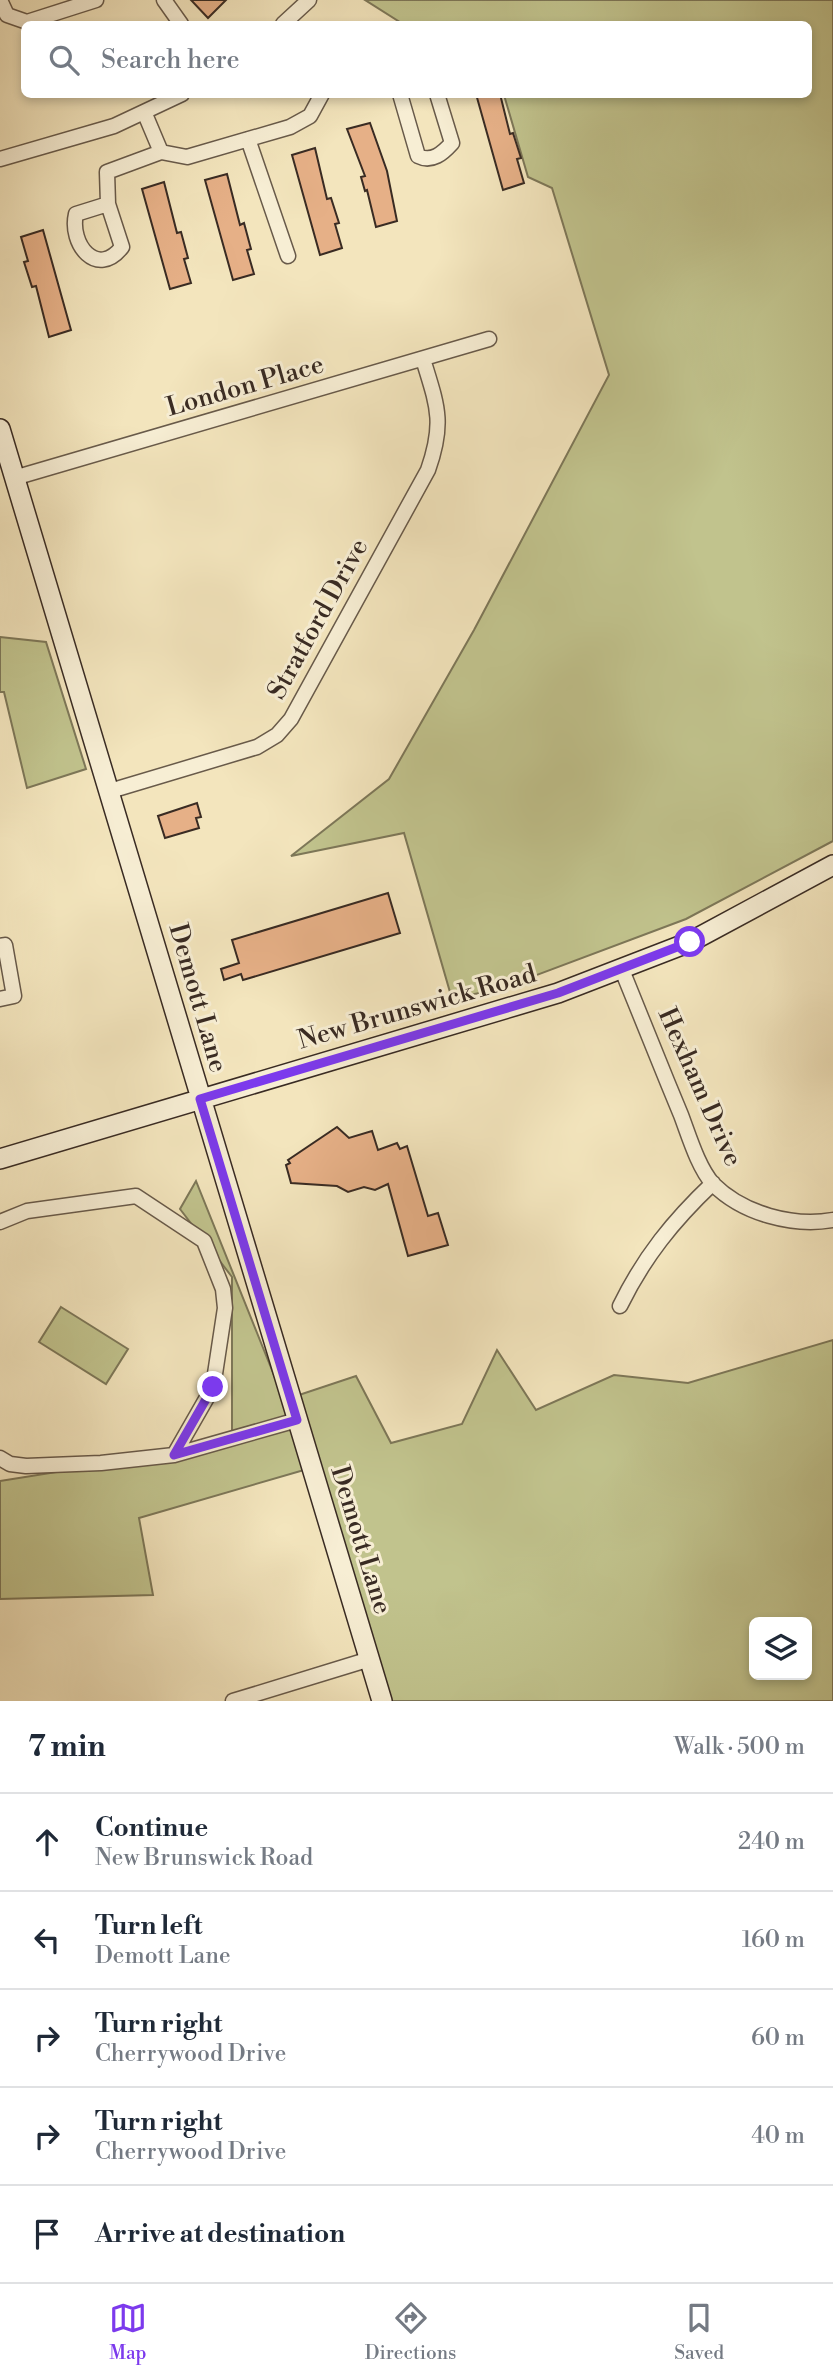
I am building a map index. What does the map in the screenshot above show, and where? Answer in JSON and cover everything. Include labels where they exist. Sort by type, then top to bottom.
[{"type":"street","points":[[0,0],[7,15],[24,21]]},
{"type":"street","points":[[30,21],[96,0]]},
{"type":"street","points":[[164,0],[179,21]]},
{"type":"street","points":[[286,21],[309,0]]},
{"type":"street","points":[[0,159],[145,114],[175,98]]},
{"type":"street","points":[[108,204],[107,172],[161,152],[187,157],[290,127],[310,116],[320,98]]},
{"type":"street","points":[[401,98],[418,156],[428,159],[442,154],[452,143],[438,98]]},
{"type":"street","points":[[145,114],[161,152]]},
{"type":"street","points":[[248,139],[288,256]]},
{"type":"street","name":"London Place","points":[[14,478],[489,340]]},
{"type":"street","name":"Stratford Drive","points":[[110,791],[257,747],[277,735],[291,719],[428,470],[437,445],[439,413],[424,359]]},
{"type":"street","name":"Demott Lane","points":[[0,429],[382,1701]]},
{"type":"street","name":"New Brunswick Road","points":[[0,1159],[558,993],[622,970],[701,936],[833,865]]},
{"type":"street","points":[[0,946],[5,946],[13,996],[0,999]]},
{"type":"street","name":"Hexham Drive","points":[[622,970],[693,1146],[712,1183],[734,1198],[780,1219],[799,1223],[833,1220]]},
{"type":"street","points":[[620,1306],[637,1270],[657,1241],[712,1183]]},
{"type":"street","points":[[0,1222],[27,1211],[136,1196],[204,1241],[223,1289],[225,1308],[213,1387],[174,1455]]},
{"type":"street","points":[[0,1458],[10,1464],[26,1466],[100,1463],[174,1455],[297,1420]]},
{"type":"street","points":[[233,1701],[370,1659]]},
{"type":"green space","points":[[365,0],[833,0],[833,841],[686,919],[502,988],[452,999],[404,833],[291,856],[389,779],[474,630],[609,375],[552,188],[528,177],[505,98],[812,98],[812,21],[398,21]]},
{"type":"green space","points":[[0,637],[46,642],[86,769],[27,788],[4,692],[0,692]]},
{"type":"green space","points":[[196,1181],[284,1400],[356,1376],[391,1443],[462,1424],[497,1350],[536,1410],[614,1375],[688,1383],[833,1340],[833,1701],[378,1701],[304,1470],[139,1518],[153,1595],[0,1599],[0,1481],[232,1444],[232,1277],[180,1209]]},
{"type":"green space","points":[[61,1307],[128,1349],[106,1384],[39,1342]]},
{"type":"building","points":[[191,0],[226,0],[208,18]]},
{"type":"building","points":[[477,98],[501,98],[510,134],[513,133],[521,158],[517,159],[524,183],[503,190]]},
{"type":"building","points":[[370,123],[387,171],[397,221],[376,227],[361,177],[365,176],[347,129]]},
{"type":"building","points":[[315,148],[327,199],[331,198],[339,223],[335,224],[342,248],[320,255],[292,155]]},
{"type":"building","points":[[227,174],[240,225],[244,223],[251,249],[247,250],[254,274],[233,280],[205,180]]},
{"type":"building","points":[[164,182],[177,233],[181,232],[188,258],[184,259],[191,283],[170,289],[142,189]]},
{"type":"building","points":[[43,230],[71,330],[49,337],[36,286],[32,287],[24,262],[28,261],[21,237]]},
{"type":"building","points":[[197,803],[201,817],[196,818],[199,828],[165,838],[158,816]]},
{"type":"building","points":[[388,893],[400,933],[243,980],[241,974],[224,980],[221,969],[239,963],[232,940]]},
{"type":"building","points":[[337,1127],[349,1138],[372,1131],[378,1150],[397,1143],[400,1149],[407,1146],[428,1216],[438,1213],[448,1245],[408,1256],[388,1184],[375,1190],[364,1187],[348,1192],[337,1186],[291,1183],[286,1165],[290,1163],[288,1160]]},
{"type":"route","points":[[213,1387],[208,1400],[174,1455],[297,1420],[262,1295],[200,1099],[558,993],[690,942]]}]
